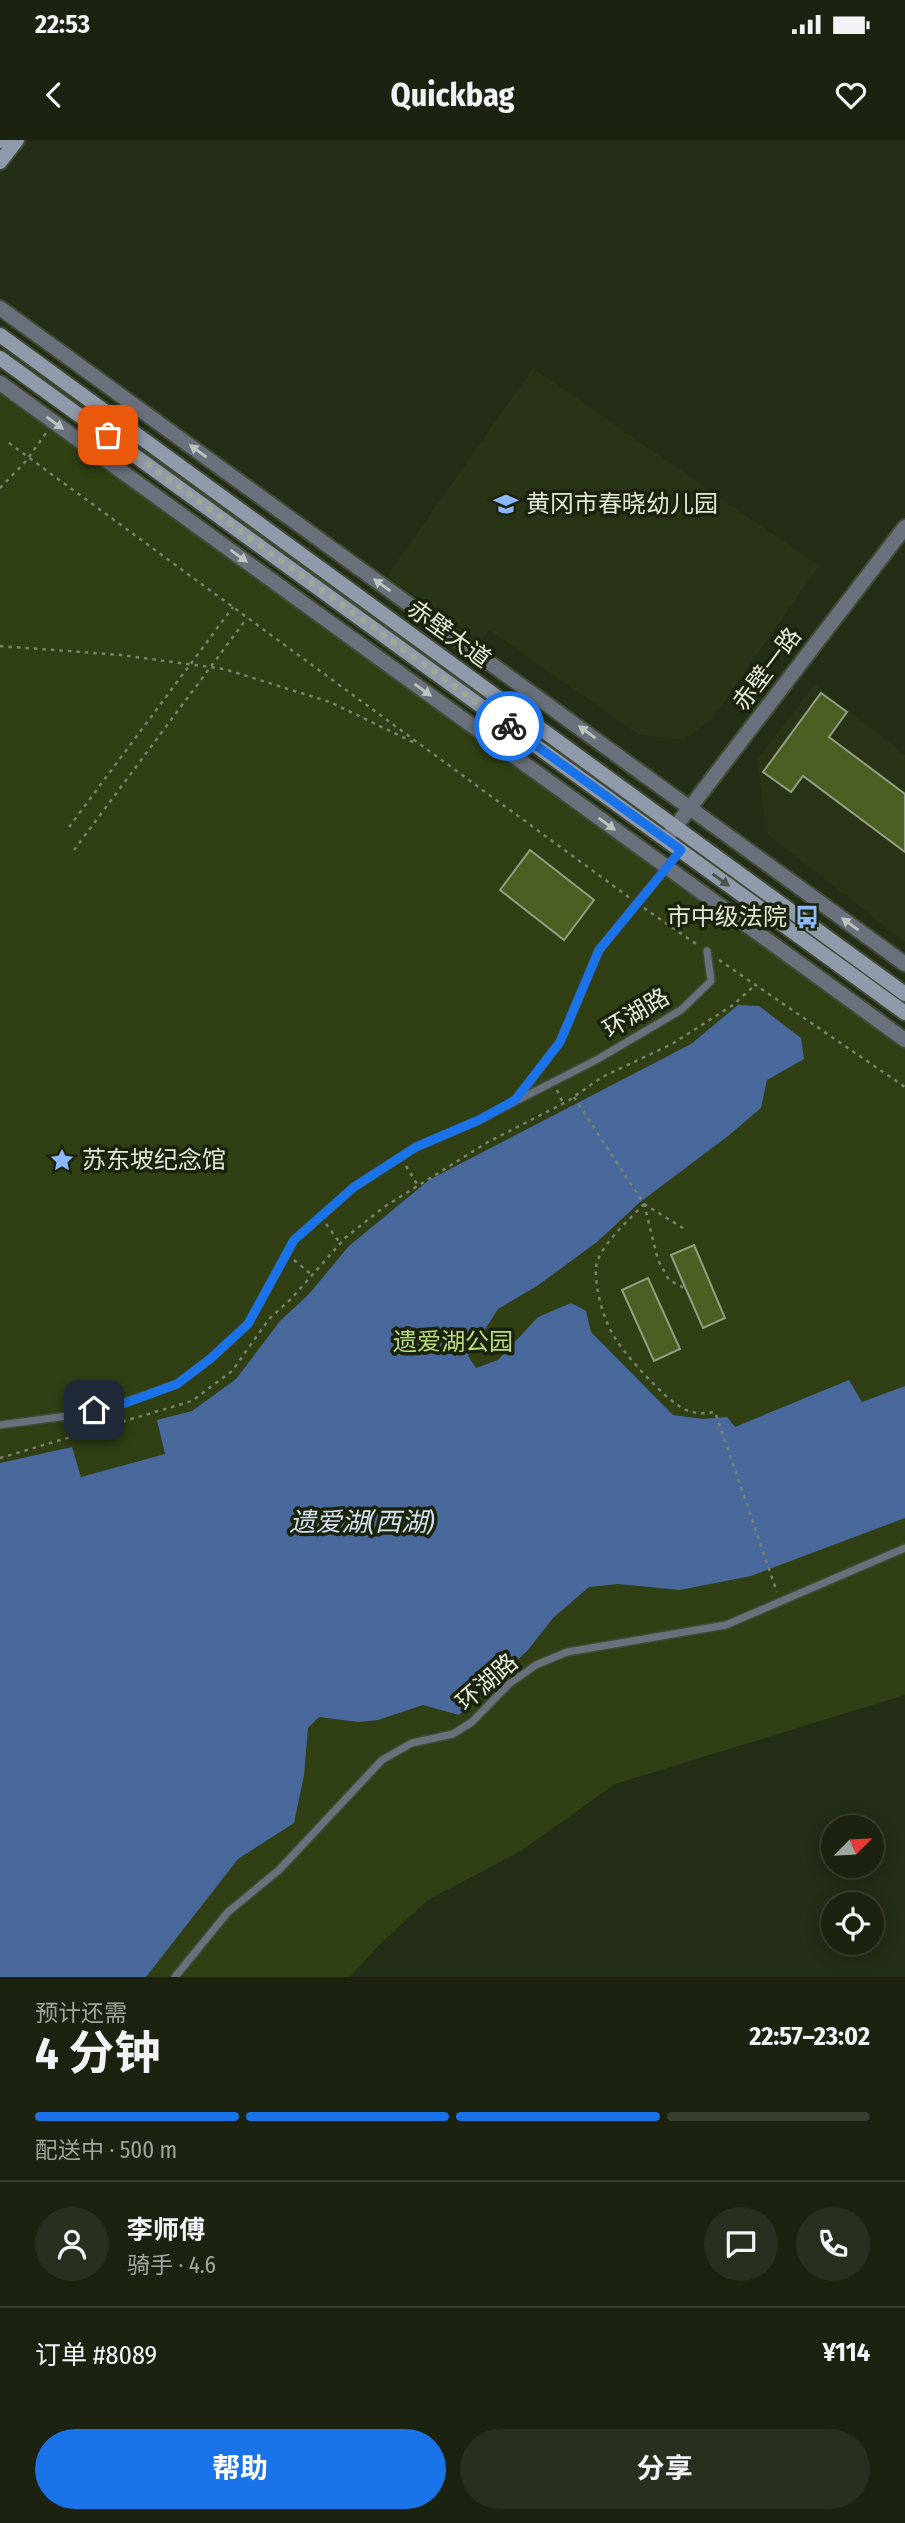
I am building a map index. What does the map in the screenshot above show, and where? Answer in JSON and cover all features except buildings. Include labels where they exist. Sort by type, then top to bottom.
[{"type":"main road","points":[[0,162],[17,140]]},
{"type":"main road","points":[[0,327],[5,339]]},
{"type":"main road","name":"赤壁大道","points":[[5,339],[905,994]]},
{"type":"main road","name":"赤壁大道","points":[[0,358],[905,1013]]},
{"type":"street","points":[[0,308],[905,964]]},
{"type":"street","points":[[0,383],[905,1040]]},
{"type":"street","name":"赤壁一路","points":[[666,839],[905,527]]},
{"type":"lane","points":[[515,1100],[560,1042],[599,950],[681,850]]},
{"type":"lane","name":"环湖路","points":[[0,1425],[67,1416],[120,1405],[177,1384],[210,1359],[248,1324],[294,1240],[354,1187],[416,1147],[479,1120],[598,1059],[681,1010],[711,981],[707,951]]},
{"type":"lane","name":"环湖路","points":[[175,1977],[228,1912],[279,1870],[359,1782],[396,1750],[412,1743],[453,1734],[472,1722],[509,1684],[536,1665],[567,1653],[726,1625],[905,1548]]},
{"type":"path","points":[[0,488],[28,457],[54,421]]},
{"type":"path","points":[[9,443],[636,902],[905,1087]]},
{"type":"path","points":[[69,827],[233,607]]},
{"type":"path","points":[[74,850],[247,618]]},
{"type":"path","points":[[0,646],[121,655],[210,667],[280,685],[330,702],[423,747]]},
{"type":"path","points":[[0,1458],[192,1401],[232,1371],[269,1319],[340,1243],[384,1207],[488,1142],[574,1097],[603,1077],[672,1044],[744,997],[755,985]]},
{"type":"path","points":[[574,1097],[644,1204],[658,1260],[669,1280],[686,1289]]},
{"type":"path","points":[[401,1157],[418,1184]]},
{"type":"path","points":[[644,1204],[683,1227]]},
{"type":"path","points":[[644,1204],[606,1246],[596,1266],[598,1290],[610,1330],[632,1361],[681,1408],[693,1413],[715,1412],[718,1416],[782,1603]]},
{"type":"path","points":[[320,1216],[340,1243]]},
{"type":"path","points":[[286,1254],[312,1275]]},
{"type":"shaded area","points":[[533,368],[819,566],[712,719],[684,740],[639,735],[489,630],[480,642],[387,576]]},
{"type":"shaded area","points":[[815,684],[905,755],[905,942],[767,834],[757,760]]},
{"type":"green space","name":"遗爱湖公园","points":[[0,390],[905,1047],[905,1695],[615,1784],[521,1851],[428,1900],[377,1947],[350,1977],[0,1977]]},
{"type":"water","name":"遗爱湖(西湖)","points":[[738,1005],[759,1006],[801,1038],[804,1059],[767,1080],[761,1108],[728,1136],[639,1203],[597,1242],[537,1286],[498,1309],[468,1356],[476,1368],[498,1360],[538,1317],[571,1303],[586,1311],[591,1332],[673,1415],[703,1419],[727,1417],[735,1427],[849,1380],[862,1402],[905,1386],[905,1518],[751,1576],[680,1590],[618,1584],[589,1587],[553,1618],[528,1650],[459,1715],[423,1705],[378,1720],[358,1722],[319,1717],[308,1728],[304,1775],[294,1823],[238,1859],[146,1977],[0,1977],[0,1463],[72,1447],[81,1477],[165,1454],[157,1420],[192,1411],[236,1379],[280,1321],[309,1294],[349,1246],[429,1180],[691,1044]]},
{"type":"way so far","points":[[108,435],[509,726]]},
{"type":"place","name":"黄冈市春晓幼儿园","points":[[506,504]]},
{"type":"place","name":"市中级法院","points":[[807,917]]},
{"type":"place","name":"苏东坡纪念馆","points":[[62,1160]]},
{"type":"route","points":[[94,1410],[120,1405],[177,1384],[210,1359],[248,1324],[294,1240],[354,1187],[416,1147],[479,1120],[515,1100],[560,1042],[599,950],[632,906],[681,850],[509,726]]}]
